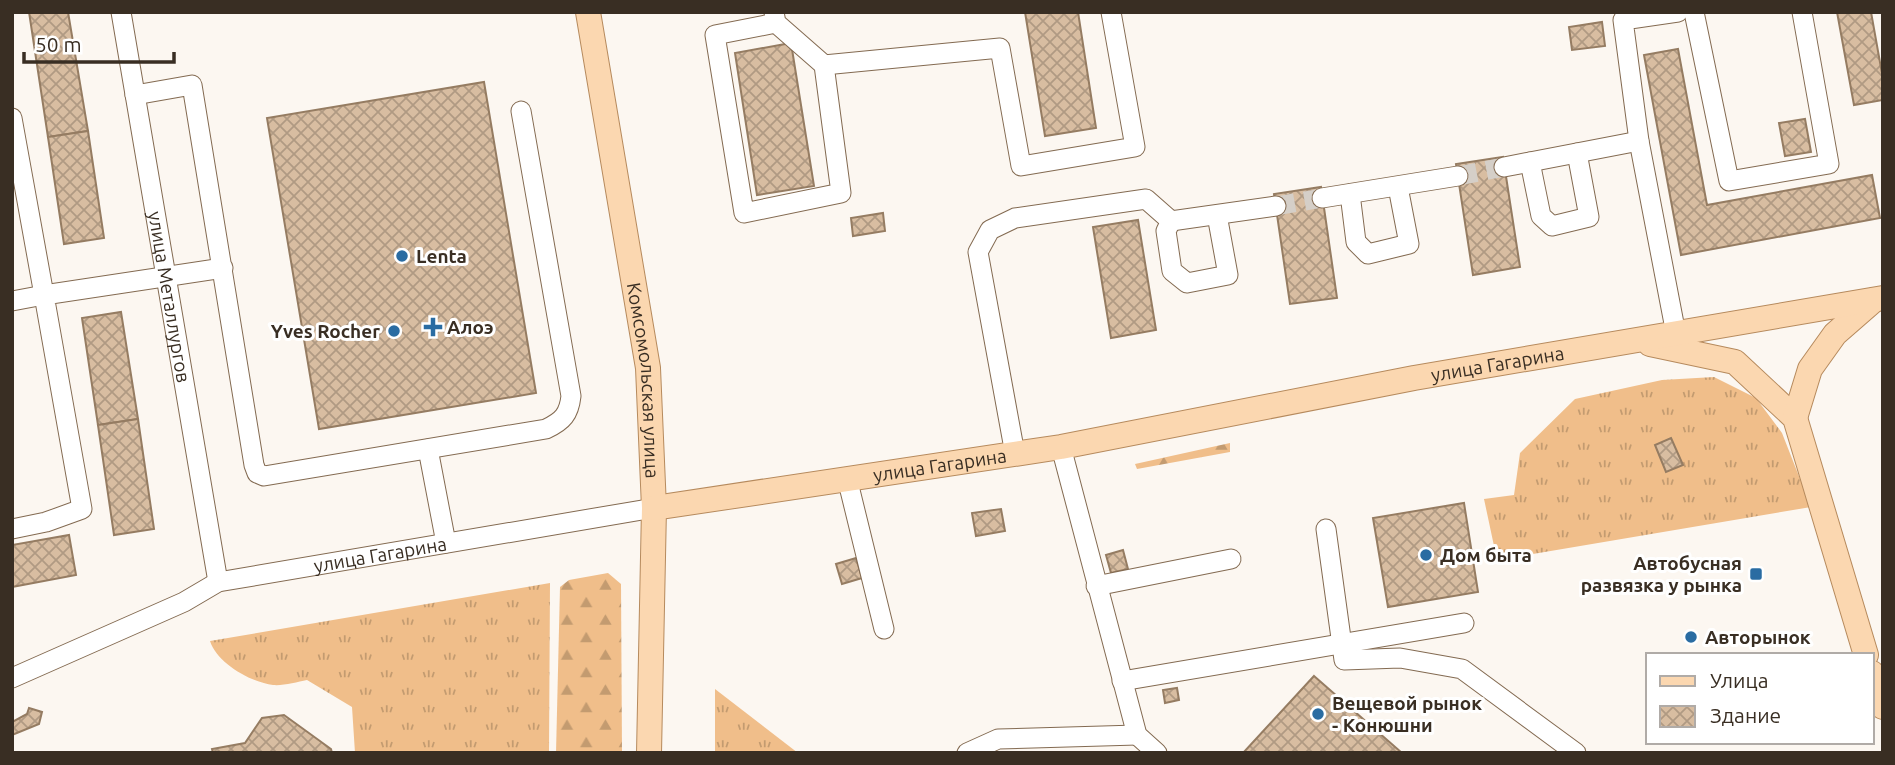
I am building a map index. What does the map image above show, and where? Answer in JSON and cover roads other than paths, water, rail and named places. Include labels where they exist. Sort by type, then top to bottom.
[{"type":"main road","name":"Комсомольская улица","points":[[588,12],[648,368],[654,508],[649,753]]},
{"type":"main road","name":"улица Гагарина","points":[[654,508],[1061,447],[1414,378],[1879,299]]},
{"type":"main road","points":[[1795,418],[1810,369],[1835,334],[1879,299]]},
{"type":"main road","points":[[1640,341],[1735,362],[1795,418],[1865,653]]},
{"type":"main road","points":[[1874,679],[1882,702]]},
{"type":"street","name":"улица Металлургов","points":[[121,12],[218,582]]},
{"type":"street","points":[[824,65],[1000,48],[1021,166],[1135,147],[1111,12]]},
{"type":"street","points":[[1676,334],[1639,141],[1622,16],[1678,12]]},
{"type":"street","points":[[1694,12],[1729,181],[1829,164],[1802,12]]},
{"type":"street","points":[[775,18],[824,65],[841,193],[744,214],[715,35],[775,18]]},
{"type":"street","points":[[135,94],[192,85],[257,473],[264,476],[546,429],[560,423],[569,411],[571,396],[521,111]]},
{"type":"street","points":[[12,118],[82,509],[46,522],[12,529]]},
{"type":"street","points":[[1504,167],[1639,141]]},
{"type":"street","points":[[1530,162],[1541,216],[1552,226],[1589,217],[1577,153]]},
{"type":"street","points":[[1322,198],[1458,176]]},
{"type":"street","points":[[1350,194],[1356,242],[1368,254],[1409,244],[1398,187]]},
{"type":"street","points":[[1014,454],[978,252],[990,230],[1015,218],[1146,198],[1171,221]]},
{"type":"street","points":[[1171,221],[1276,206]]},
{"type":"street","points":[[1171,221],[1167,231],[1172,271],[1187,283],[1228,275],[1217,215]]},
{"type":"street","points":[[12,301],[223,268]]},
{"type":"street","points":[[1061,447],[1137,735],[1157,753]]},
{"type":"street","points":[[428,449],[446,543]]},
{"type":"street","points":[[847,478],[884,629]]},
{"type":"street","name":"улица Гагарина","points":[[12,678],[184,602],[218,582],[654,508]]},
{"type":"street","points":[[1326,529],[1344,660],[1400,658],[1462,669],[1576,753]]},
{"type":"street","points":[[1096,586],[1231,559]]},
{"type":"street","points":[[1122,681],[1464,624]]},
{"type":"street","points":[[967,753],[998,739],[1137,735]]},
{"type":"tunnel","points":[[1458,176],[1504,167]]},
{"type":"tunnel","points":[[1276,206],[1322,198]]},
{"type":"place","name":"Lenta","points":[[402,256]]},
{"type":"place","name":"Алоэ","points":[[433,327]]},
{"type":"place","name":"Yves Rocher","points":[[394,331]]},
{"type":"place","name":"Дом быта","points":[[1426,555]]},
{"type":"place","name":"Автобусная развязка у рынка","points":[[1756,574]]},
{"type":"place","name":"Авторынок","points":[[1691,637]]},
{"type":"place","name":"Вещевой рынок - Конюшни","points":[[1318,714]]}]
